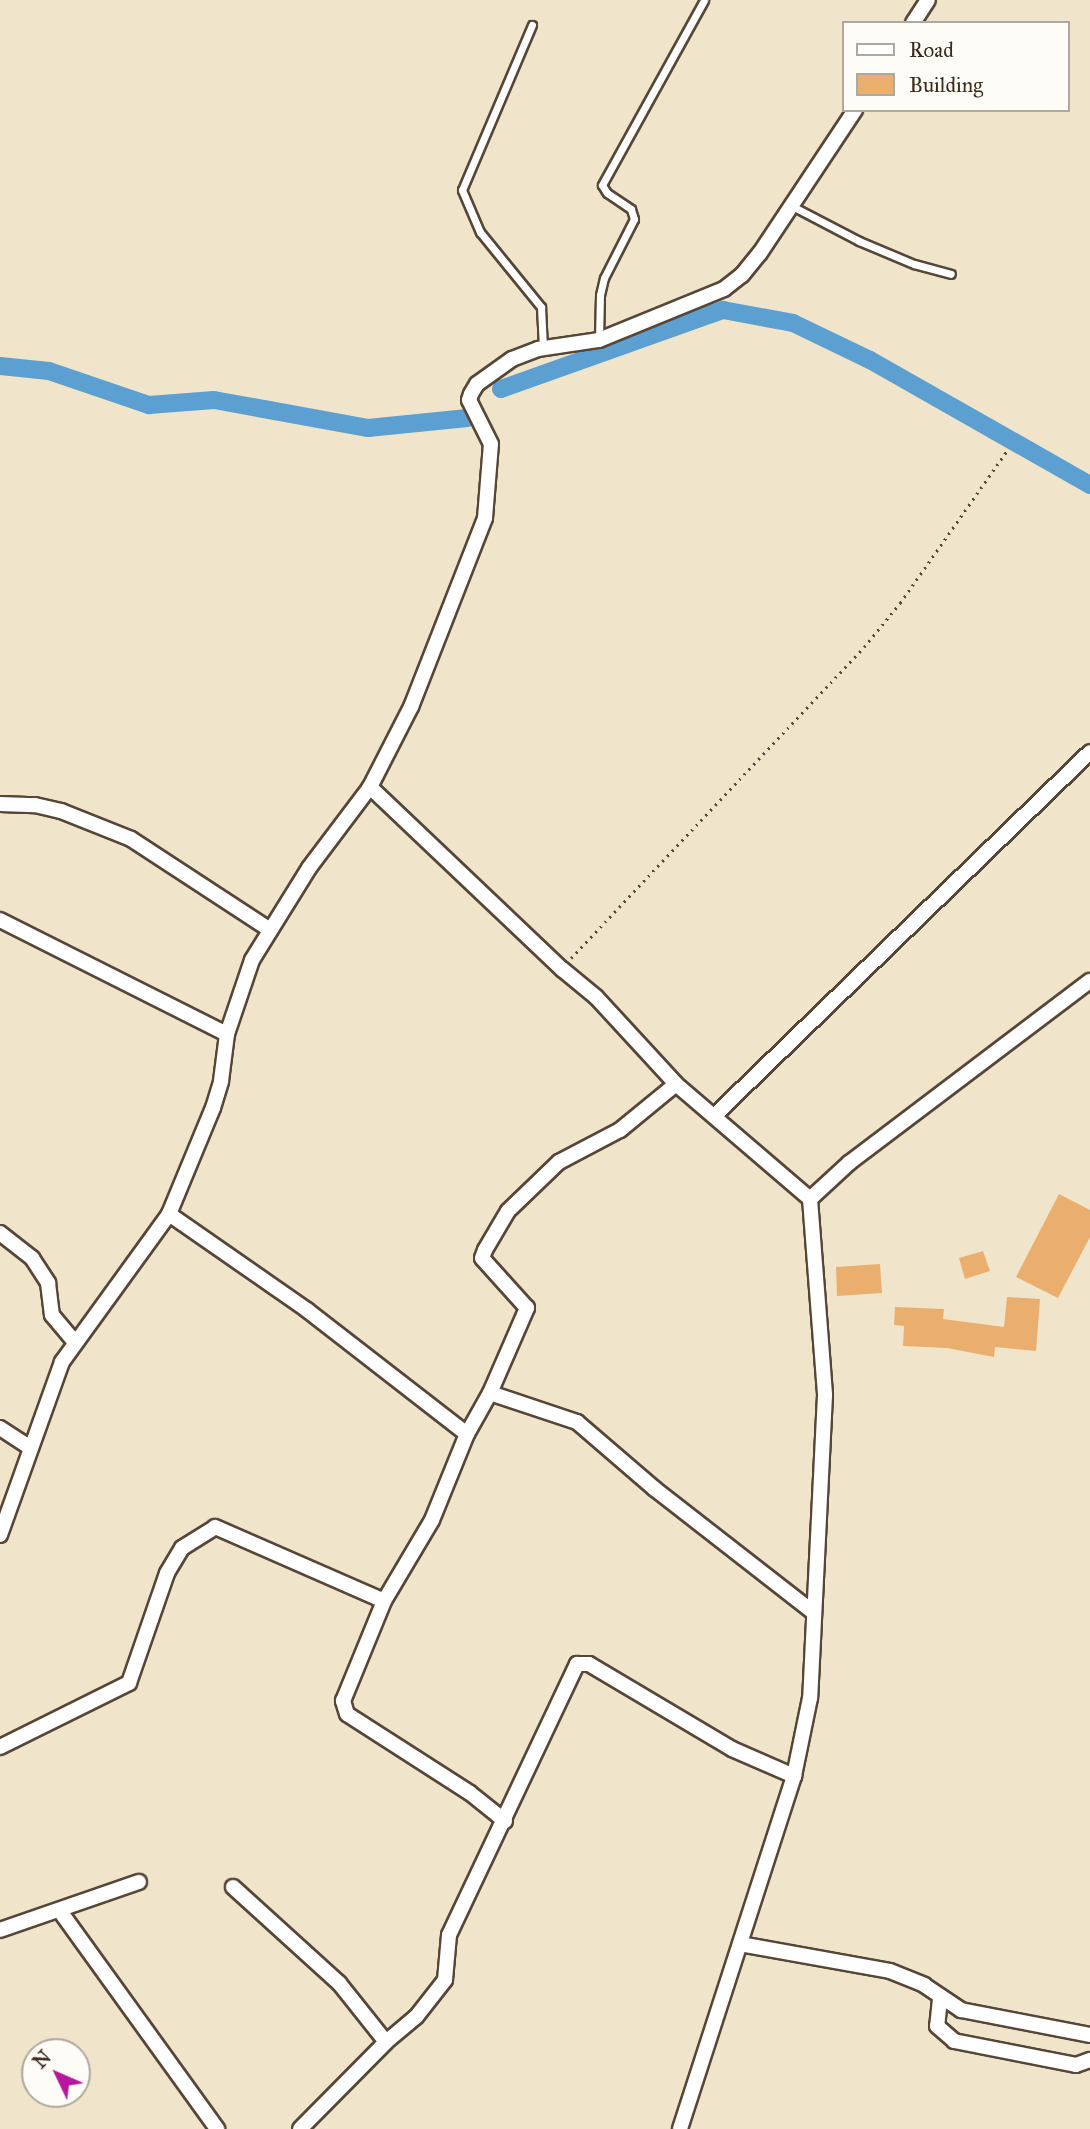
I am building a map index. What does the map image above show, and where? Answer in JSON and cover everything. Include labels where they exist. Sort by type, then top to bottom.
[{"type":"street","points":[[914,21],[928,0]]},
{"type":"street","points":[[0,1535],[29,1447],[62,1362],[170,1214],[219,1090],[227,1034],[252,960],[309,868],[370,788],[411,707],[485,518],[491,444],[469,400],[471,394],[477,384],[512,359],[543,348],[599,340],[724,289],[742,275],[792,206],[854,112]]},
{"type":"street","points":[[714,1116],[1090,752]]},
{"type":"street","points":[[370,788],[562,969],[597,997],[676,1084],[810,1199],[825,1395],[810,1698],[794,1776],[680,2129]]},
{"type":"street","points":[[0,804],[35,805],[61,811],[131,839],[270,930]]},
{"type":"street","points":[[0,920],[227,1034]]},
{"type":"street","points":[[810,1199],[849,1163],[1090,981]]},
{"type":"street","points":[[505,1821],[470,1793],[347,1714],[342,1701],[384,1601],[432,1520],[467,1434],[490,1393],[527,1308],[482,1258],[491,1240],[508,1211],[559,1162],[620,1130],[676,1084]]},
{"type":"street","points":[[170,1214],[307,1310],[467,1434]]},
{"type":"street","points":[[0,1233],[32,1258],[48,1283],[52,1315],[75,1342]]},
{"type":"street","points":[[490,1393],[577,1422],[655,1489],[813,1612]]},
{"type":"street","points":[[0,1428],[29,1447]]},
{"type":"street","points":[[0,1748],[129,1683],[167,1573],[182,1548],[215,1527],[384,1601]]},
{"type":"street","points":[[300,2129],[386,2042],[416,2017],[445,1980],[450,1935],[577,1664],[589,1664],[732,1749],[794,1776]]},
{"type":"street","points":[[0,1930],[61,1911],[139,1881]]},
{"type":"street","points":[[233,1887],[339,1983],[386,2042]]},
{"type":"street","points":[[61,1911],[217,2129]]},
{"type":"street","points":[[740,1944],[907,1976],[961,2010],[1090,2035]]},
{"type":"street","points":[[940,1999],[937,2026],[954,2041],[1076,2065],[1090,2060]]},
{"type":"lane","points":[[599,340],[600,295],[604,278],[634,219],[631,209],[607,193],[602,185],[704,0]]},
{"type":"lane","points":[[532,25],[462,190],[463,200],[480,232],[541,307],[543,348]]},
{"type":"lane","points":[[792,206],[881,250],[914,264],[951,274]]},
{"type":"path","points":[[562,969],[864,647],[900,603],[1007,451]]},
{"type":"building","points":[[1059,1194],[1090,1210],[1090,1237],[1058,1298],[1016,1277]]},
{"type":"building","points":[[983,1251],[990,1271],[965,1279],[959,1258]]},
{"type":"building","points":[[880,1264],[882,1293],[837,1296],[836,1267]]},
{"type":"building","points":[[1007,1297],[1040,1299],[1036,1351],[995,1347],[994,1357],[947,1348],[903,1346],[904,1326],[894,1325],[895,1307],[944,1309],[943,1319],[1004,1327]]},
{"type":"waterway","points":[[501,389],[723,310],[793,323],[870,360],[1090,485]]},
{"type":"waterway","points":[[0,366],[49,371],[149,405],[214,400],[368,428],[468,418]]}]
